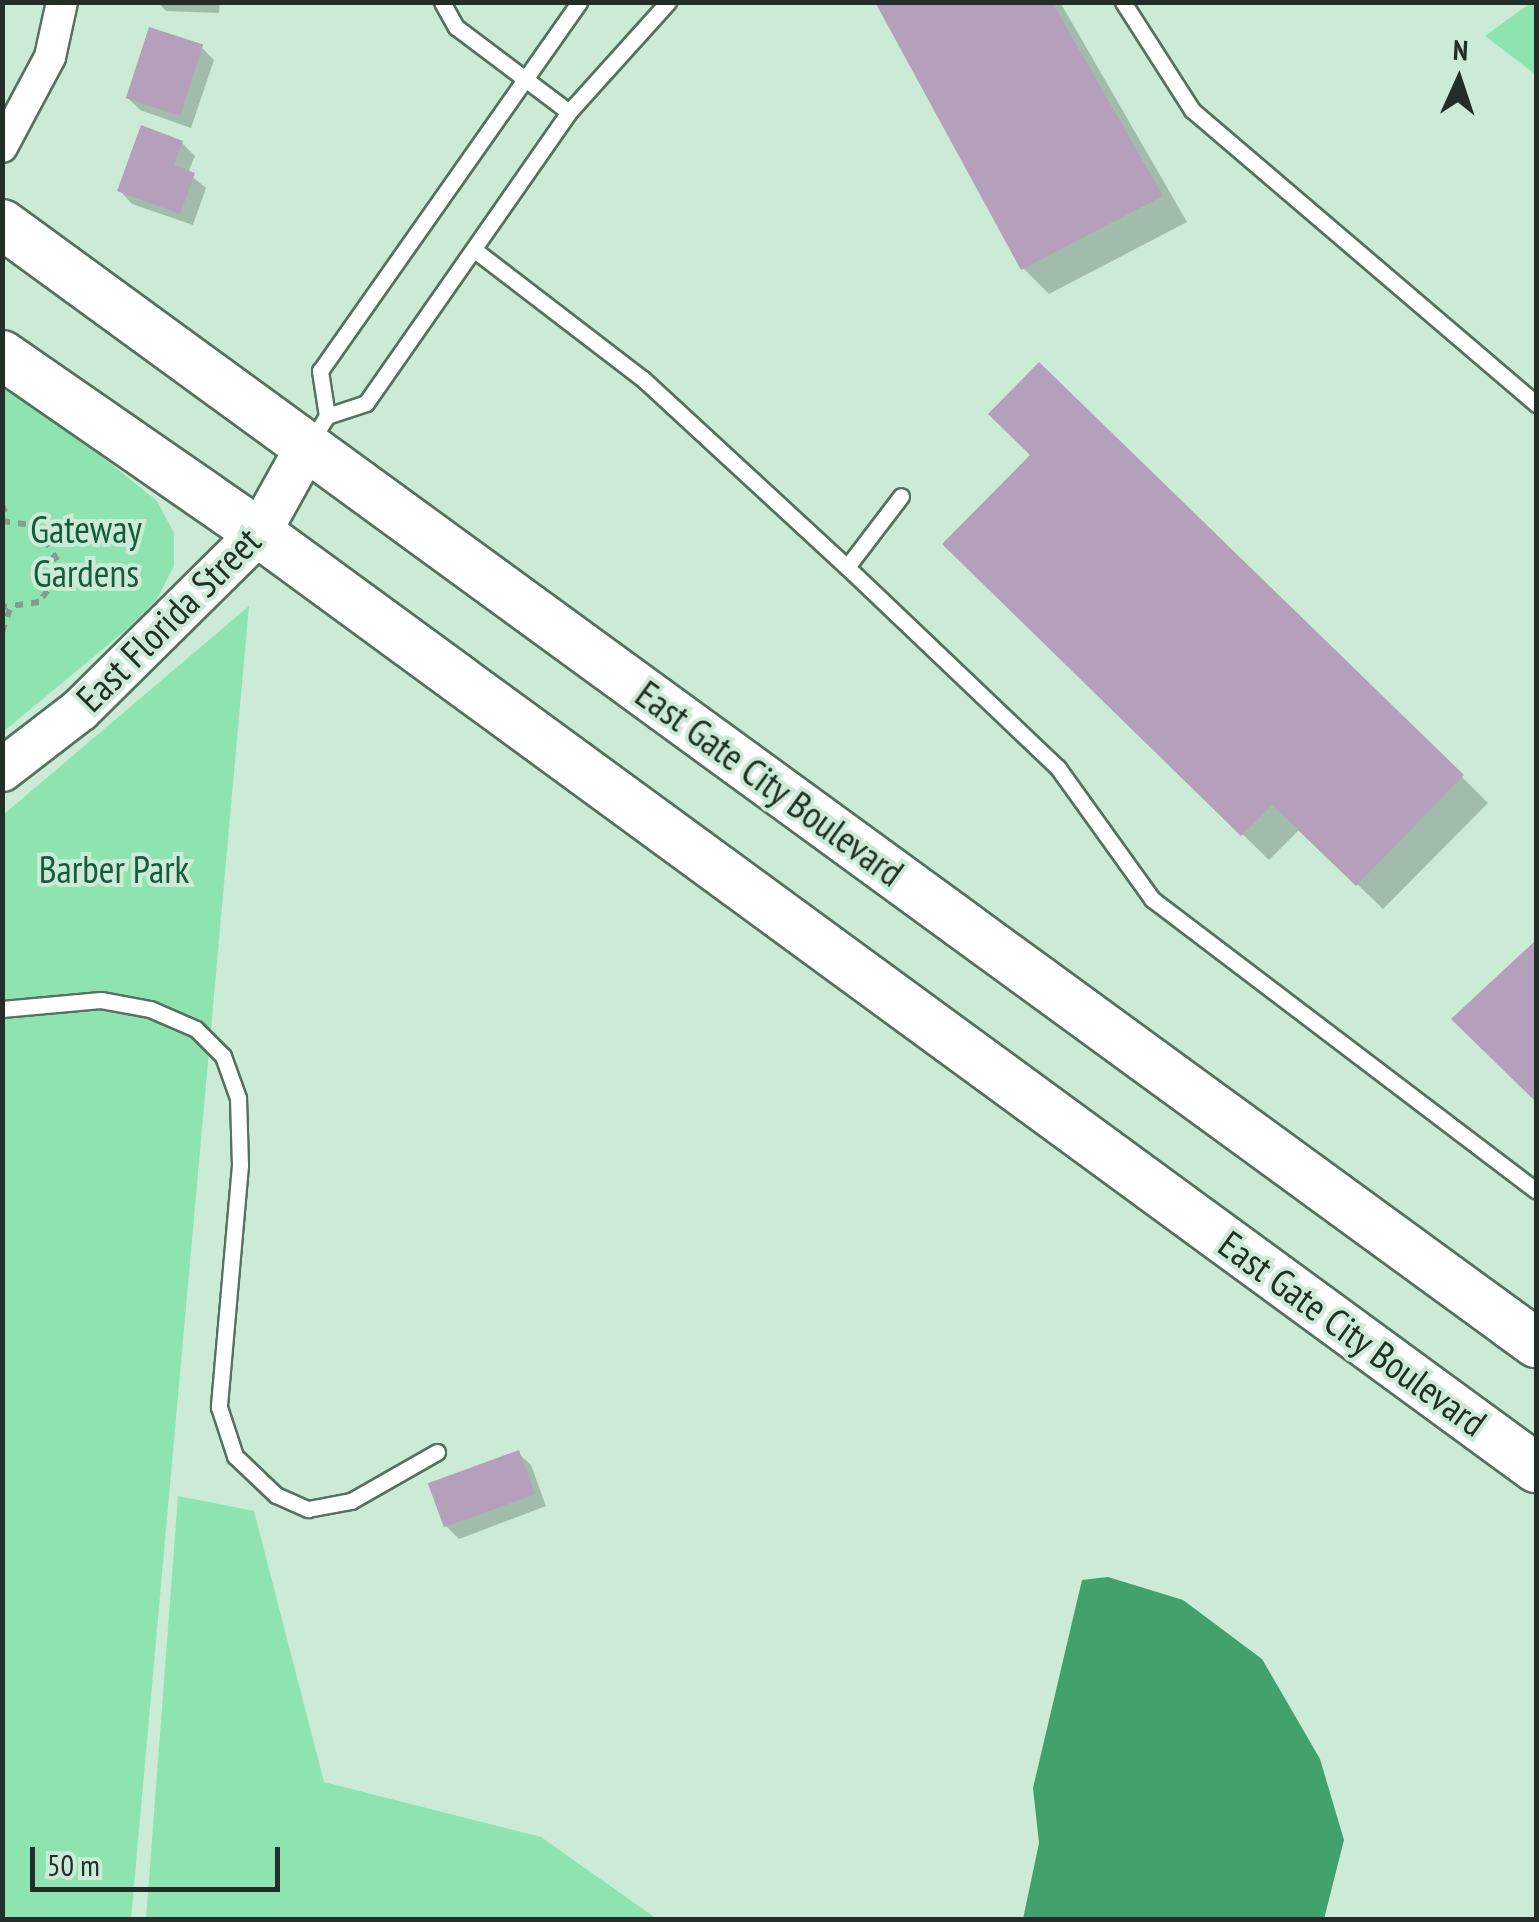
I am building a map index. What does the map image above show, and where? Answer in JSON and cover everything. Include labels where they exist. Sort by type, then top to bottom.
[{"type":"main road","name":"East Gate City Boulevard","points":[[2,224],[318,431],[1536,1342]]},
{"type":"main road","name":"East Gate City Boulevard","points":[[2,355],[259,533],[1536,1468]]},
{"type":"main road","name":"East Florida Street","points":[[2,770],[80,710],[259,533],[318,431]]},
{"type":"street","points":[[2,146],[50,57],[62,2]]},
{"type":"lane","points":[[442,2],[456,27],[569,112]]},
{"type":"lane","points":[[318,431],[320,371],[523,76],[579,2]]},
{"type":"lane","points":[[318,431],[366,403],[476,251],[569,112],[668,2]]},
{"type":"lane","points":[[1123,2],[1192,110],[1536,404]]},
{"type":"lane","points":[[476,251],[643,379],[1058,768],[1152,900],[1536,1190]]},
{"type":"lane","points":[[847,568],[901,496]]},
{"type":"lane","points":[[2,1009],[101,1000],[150,1009],[196,1029],[223,1056],[238,1098],[240,1165],[219,1407],[236,1456],[276,1495],[308,1509],[351,1501],[437,1452]]},
{"type":"path","points":[[2,505],[5,520],[37,526],[48,536],[59,564],[38,602],[6,608],[2,632]]},
{"type":"green space","points":[[1532,2],[1536,3],[1536,75],[1485,36]]},
{"type":"green space","name":"Gateway Gardens","points":[[2,376],[157,501],[174,533],[174,566],[157,599],[126,630],[3,732]]},
{"type":"green space","name":"Barber Park","points":[[249,606],[131,1919],[3,1920],[3,815]]},
{"type":"green space","points":[[178,1496],[254,1511],[324,1782],[541,1837],[657,1919],[146,1919]]},
{"type":"shaded area","points":[[1108,1577],[1183,1600],[1262,1659],[1320,1759],[1344,1840],[1324,1919],[1023,1919],[1039,1843],[1033,1788],[1082,1580]]},
{"type":"building","points":[[875,2],[1052,2],[1163,196],[1021,270]]},
{"type":"building","points":[[149,27],[203,45],[180,116],[126,98]]},
{"type":"building","points":[[141,125],[183,141],[174,165],[195,173],[180,214],[117,191]]},
{"type":"building","points":[[1039,362],[1464,775],[1356,886],[1272,805],[1241,836],[942,544],[1030,455],[988,414]]},
{"type":"building","points":[[1536,940],[1536,1102],[1451,1019]]},
{"type":"building","points":[[519,1450],[535,1494],[444,1527],[428,1483]]}]
